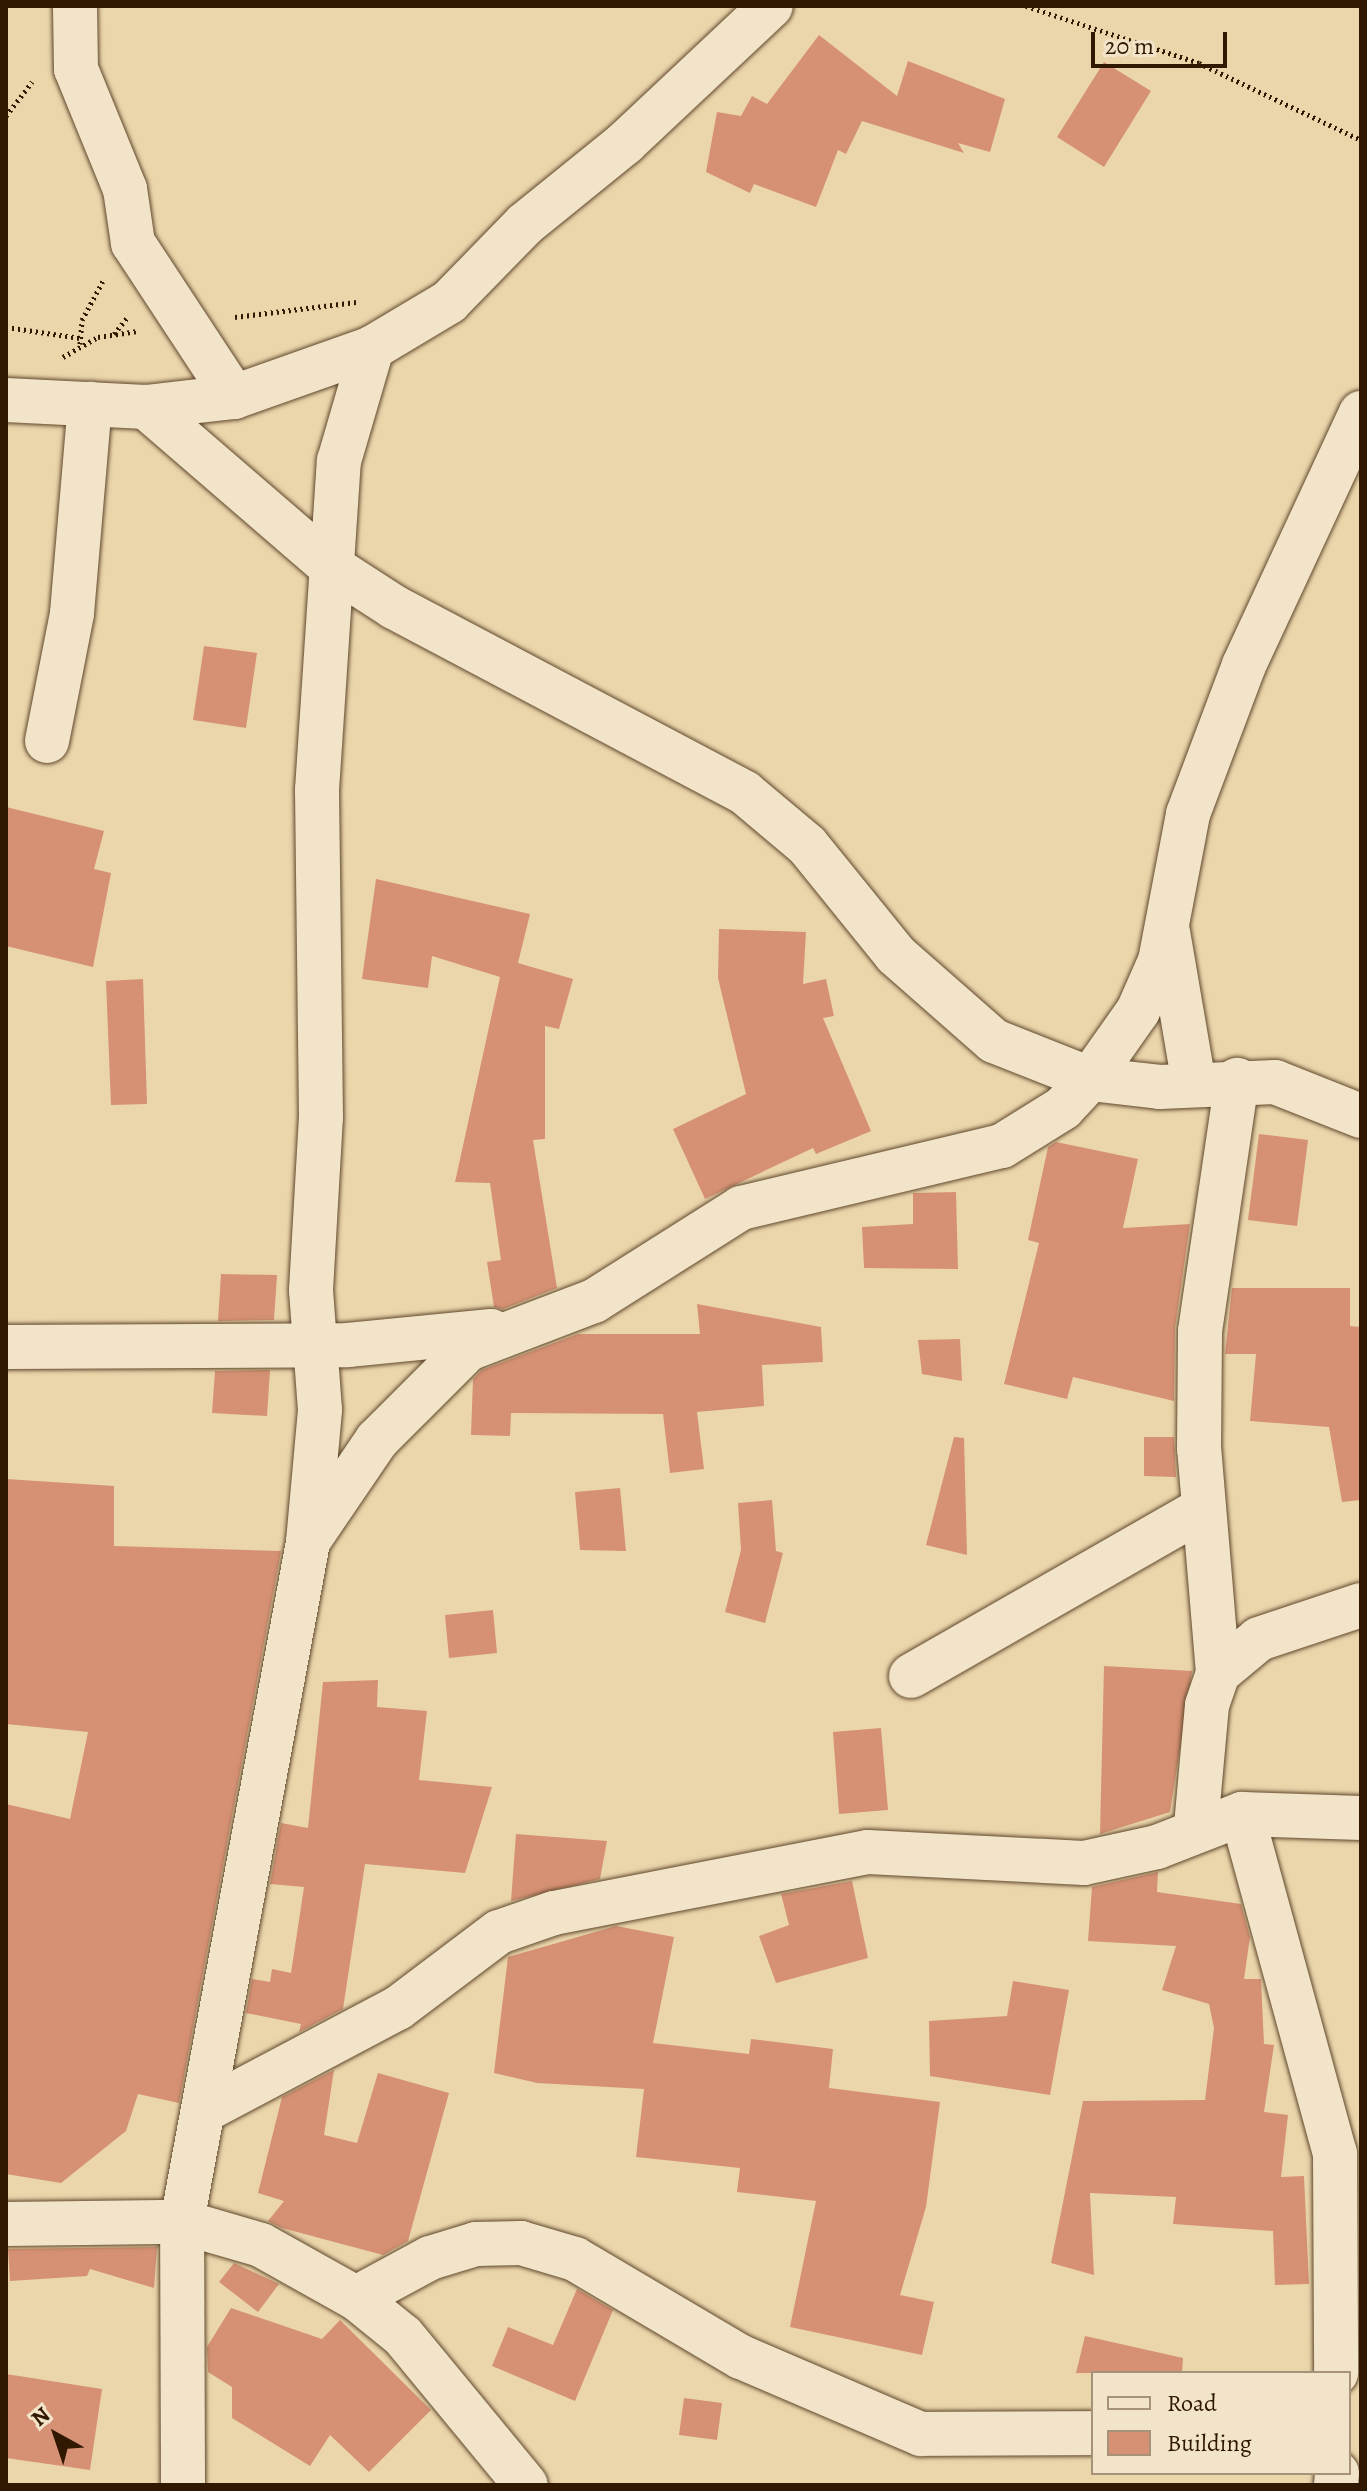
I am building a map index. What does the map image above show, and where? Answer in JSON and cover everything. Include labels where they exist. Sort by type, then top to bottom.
[{"type":"street","points":[[75,6],[76,69],[125,189],[133,243],[234,397]]},
{"type":"street","points":[[6,400],[146,407],[234,397],[372,348],[449,302],[771,6]]},
{"type":"street","points":[[183,2485],[182,2222],[207,2109],[308,1542],[320,1410],[313,1345],[321,1117],[317,790],[329,565],[344,433],[372,348]]},
{"type":"street","points":[[47,741],[72,613],[90,404]]},
{"type":"street","points":[[146,407],[329,565],[394,607],[745,793],[807,845],[896,955],[994,1041],[1090,1079],[1194,1084],[1237,1080],[1303,1089],[1361,1116]]},
{"type":"street","points":[[308,1542],[415,1397],[468,1349],[509,1329],[594,1301],[741,1208],[1002,1146],[1063,1108],[1090,1079],[1138,1011],[1167,926],[1188,814],[1244,665],[1361,413]]},
{"type":"street","points":[[1167,926],[1194,1084]]},
{"type":"street","points":[[1196,1826],[1207,1705],[1218,1673],[1203,1509],[1201,1316],[1237,1080]]},
{"type":"street","points":[[6,1347],[313,1345],[509,1329]]},
{"type":"street","points":[[911,1676],[1203,1509]]},
{"type":"street","points":[[1218,1673],[1259,1639],[1361,1605]]},
{"type":"street","points":[[207,2109],[271,2069],[376,2021],[499,1932],[554,1913],[868,1852],[1084,1863],[1123,1858],[1196,1826],[1242,1814],[1361,1818]]},
{"type":"street","points":[[1242,1814],[1335,2153],[1336,2371]]},
{"type":"street","points":[[6,2224],[182,2222],[261,2245],[356,2298],[431,2366],[526,2485]]},
{"type":"street","points":[[356,2298],[430,2258],[476,2244],[521,2243],[575,2259],[741,2357],[921,2434],[1091,2433]]},
{"type":"path","points":[[1026,6],[1199,63],[1361,140]]},
{"type":"path","points":[[50,365],[80,341],[90,300],[133,243]]},
{"type":"path","points":[[6,327],[80,341],[187,328],[264,310],[364,302]]},
{"type":"building","points":[[819,35],[897,96],[908,61],[1005,99],[990,152],[958,143],[964,153],[862,121],[846,154],[838,150],[816,207],[754,184],[750,193],[706,172],[717,112],[741,116],[752,96],[767,104]]},
{"type":"building","points":[[1104,62],[1151,91],[1104,167],[1057,137]]},
{"type":"building","points":[[204,646],[257,653],[246,728],[193,720]]},
{"type":"building","points":[[6,807],[104,831],[94,869],[111,873],[93,967],[6,946]]},
{"type":"building","points":[[376,879],[530,914],[518,963],[573,979],[559,1029],[545,1026],[545,1139],[533,1140],[557,1288],[503,1309],[494,1307],[487,1262],[501,1260],[490,1183],[455,1182],[500,977],[432,956],[428,988],[362,979]]},
{"type":"building","points":[[719,929],[806,932],[803,984],[826,979],[834,1016],[823,1018],[871,1131],[816,1154],[813,1148],[705,1199],[673,1129],[746,1094],[718,978]]},
{"type":"building","points":[[143,979],[147,1104],[111,1105],[106,981]]},
{"type":"building","points":[[1259,1134],[1308,1140],[1297,1226],[1248,1220]]},
{"type":"building","points":[[1056,1142],[1138,1159],[1123,1228],[1190,1224],[1175,1328],[1174,1401],[1073,1377],[1067,1399],[1004,1384],[1039,1243],[1028,1240],[1048,1147]]},
{"type":"building","points":[[956,1192],[958,1269],[864,1268],[862,1227],[913,1224],[913,1193]]},
{"type":"building","points":[[221,1274],[277,1275],[274,1320],[218,1321]]},
{"type":"building","points":[[1232,1288],[1350,1288],[1350,1326],[1361,1327],[1361,1500],[1342,1502],[1329,1427],[1250,1421],[1256,1354],[1225,1354]]},
{"type":"building","points":[[697,1304],[821,1327],[823,1362],[762,1365],[764,1406],[697,1412],[704,1469],[670,1473],[663,1414],[511,1413],[510,1436],[471,1435],[473,1379],[482,1370],[578,1334],[700,1334]]},
{"type":"building","points":[[960,1339],[962,1381],[922,1374],[918,1340]]},
{"type":"building","points":[[270,1370],[267,1416],[212,1413],[215,1371]]},
{"type":"building","points":[[954,1437],[964,1438],[967,1555],[926,1545]]},
{"type":"building","points":[[1144,1437],[1174,1437],[1176,1477],[1144,1476]]},
{"type":"building","points":[[6,1479],[114,1486],[114,1546],[281,1551],[179,2103],[138,2094],[126,2131],[61,2183],[6,2174],[6,1804],[70,1819],[88,1732],[6,1724]]},
{"type":"building","points":[[620,1488],[626,1551],[580,1550],[575,1492]]},
{"type":"building","points":[[772,1500],[776,1551],[783,1553],[765,1623],[725,1612],[741,1550],[738,1503]]},
{"type":"building","points":[[493,1610],[497,1653],[449,1658],[445,1615]]},
{"type":"building","points":[[1104,1666],[1192,1671],[1170,1812],[1100,1834]]},
{"type":"building","points":[[378,1680],[377,1707],[427,1711],[419,1780],[492,1787],[465,1873],[365,1864],[343,2009],[299,2032],[301,2024],[246,2013],[252,1979],[270,1982],[272,1969],[291,1973],[304,1887],[270,1884],[281,1823],[308,1828],[323,1682]]},
{"type":"building","points":[[881,1728],[888,1810],[839,1814],[833,1732]]},
{"type":"building","points":[[516,1834],[607,1841],[600,1879],[511,1901]]},
{"type":"building","points":[[1158,1872],[1157,1892],[1241,1904],[1250,1937],[1244,1979],[1261,1979],[1264,2044],[1274,2045],[1264,2112],[1288,2115],[1281,2177],[1304,2176],[1309,2284],[1275,2285],[1273,2231],[1173,2224],[1176,2197],[1090,2193],[1094,2275],[1051,2263],[1083,2101],[1205,2100],[1214,2028],[1209,2004],[1162,1990],[1176,1946],[1088,1941],[1092,1887]]},
{"type":"building","points":[[852,1881],[868,1958],[776,1983],[759,1936],[789,1925],[781,1894]]},
{"type":"building","points":[[616,1926],[674,1937],[653,2043],[749,2054],[751,2039],[833,2049],[829,2088],[940,2102],[926,2207],[900,2295],[934,2302],[922,2355],[790,2327],[816,2201],[737,2192],[740,2168],[636,2157],[644,2089],[537,2083],[494,2073],[508,1957]]},
{"type":"building","points":[[1013,1981],[1069,1990],[1050,2095],[930,2076],[929,2021],[1007,2016]]},
{"type":"building","points":[[334,2070],[324,2135],[357,2143],[378,2073],[449,2093],[408,2241],[383,2255],[282,2228],[268,2221],[284,2201],[258,2193],[282,2097]]},
{"type":"building","points":[[157,2247],[154,2288],[90,2269],[87,2276],[10,2281],[8,2249]]},
{"type":"building","points":[[234,2263],[279,2284],[258,2312],[219,2282]]},
{"type":"building","points":[[577,2289],[613,2310],[575,2401],[492,2366],[508,2327],[553,2345]]},
{"type":"building","points":[[231,2308],[322,2339],[340,2320],[431,2410],[369,2472],[330,2435],[310,2466],[232,2418],[232,2387],[208,2372],[207,2347]]},
{"type":"building","points":[[1085,2336],[1183,2358],[1182,2371],[1076,2373]]},
{"type":"building","points":[[6,2374],[102,2389],[90,2470],[6,2458]]},
{"type":"building","points":[[684,2398],[722,2403],[717,2440],[679,2435]]}]
